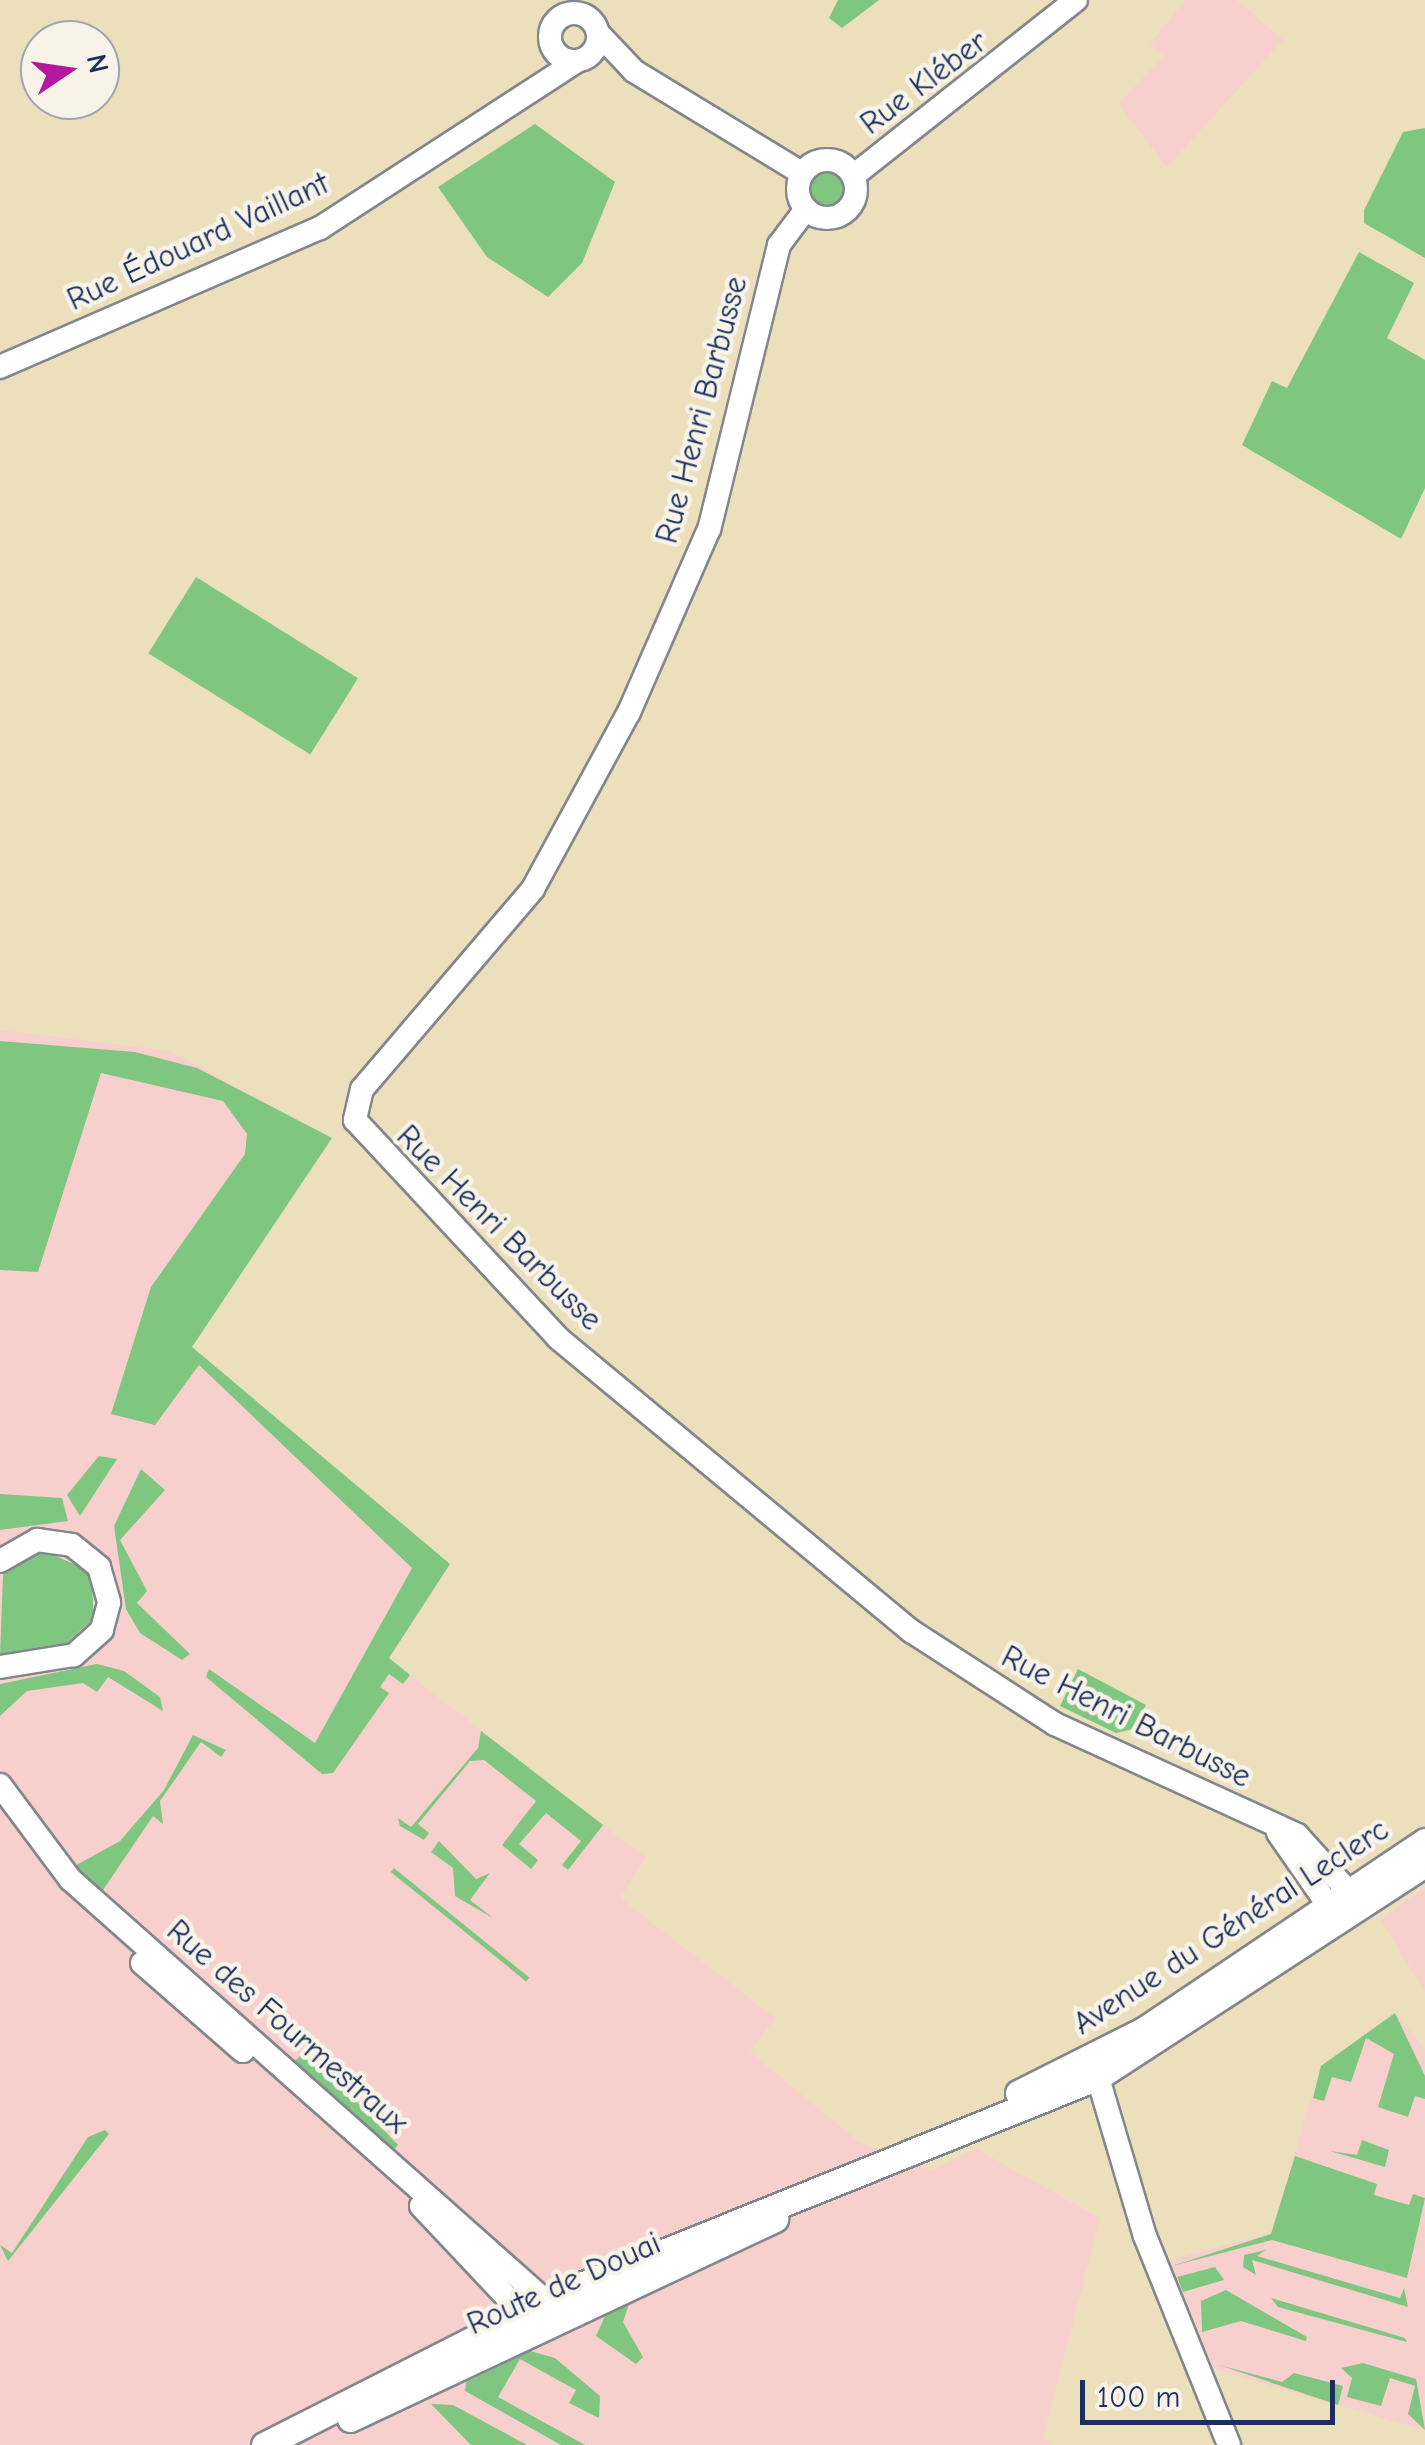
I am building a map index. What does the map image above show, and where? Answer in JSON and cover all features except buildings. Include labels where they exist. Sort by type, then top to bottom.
[{"type":"main road","name":"Avenue du Général Leclerc","points":[[1350,1896],[1425,1841]]},
{"type":"main road","name":"Avenue du Général Leclerc","points":[[1350,1896],[1418,1869]]},
{"type":"main road","points":[[1095,2068],[1350,1896]]},
{"type":"main road","name":"Route de Douai","points":[[298,2445],[532,2322],[1095,2068]]},
{"type":"main road","points":[[264,2445],[532,2322]]},
{"type":"street","name":"Rue Kléber","points":[[853,176],[1076,0]]},
{"type":"street","points":[[634,71],[592,18],[577,13],[558,19],[556,54],[634,71],[802,173]]},
{"type":"street","points":[[580,60],[592,18]]},
{"type":"street","name":"Rue Édouard Vaillant","points":[[517,99],[558,19]]},
{"type":"street","name":"Rue Édouard Vaillant","points":[[0,367],[307,234],[580,60]]},
{"type":"street","points":[[826,160],[853,176],[854,199],[842,214],[806,209],[802,173],[826,160]]},
{"type":"street","name":"Rue Henri Barbusse","points":[[806,209],[779,245],[709,529],[620,730],[533,889],[362,1089],[355,1120],[558,1338],[911,1631],[1054,1724],[1297,1835],[1329,1862],[1350,1896]]},
{"type":"street","points":[[0,1561],[26,1543],[64,1542],[99,1567],[109,1603],[84,1649],[0,1667]]},
{"type":"street","name":"Rue des Fourmestraux","points":[[0,1785],[70,1879],[557,2311]]},
{"type":"street","name":"Rue des Fourmestraux","points":[[0,1806],[60,1891],[414,2199],[532,2322]]},
{"type":"street","name":"Rue Henri Barbusse","points":[[1258,1820],[1350,1896]]},
{"type":"street","points":[[1095,2068],[1146,2236],[1229,2445]]},
{"type":"shaded area","points":[[1185,0],[1237,0],[1283,40],[1167,167],[1118,104],[1164,56],[1150,44]]},
{"type":"shaded area","points":[[0,1030],[170,1051],[332,1138],[192,1347],[450,1564],[389,1659],[646,1858],[620,1898],[775,2018],[750,2052],[859,2142],[931,2170],[976,2149],[1100,2218],[1043,2438],[1053,2445],[0,2445]]},
{"type":"shaded area","points":[[1425,1888],[1425,1992],[1380,1919]]},
{"type":"shaded area","points":[[1395,2013],[1425,2049],[1425,2430],[1214,2369],[1170,2260],[1271,2233],[1321,2066]]},
{"type":"green space","points":[[838,0],[879,0],[842,28],[829,18]]},
{"type":"green space","points":[[535,124],[615,182],[582,263],[548,297],[487,257],[438,187]]},
{"type":"green space","points":[[1425,128],[1425,258],[1364,223],[1364,210],[1403,132]]},
{"type":"green space","points":[[826,170],[840,175],[845,189],[840,203],[826,208],[812,203],[807,189],[812,175]]},
{"type":"green space","points":[[1359,252],[1414,283],[1387,338],[1425,360],[1425,488],[1401,539],[1242,445],[1272,381],[1287,388]]},
{"type":"green space","points":[[196,577],[358,678],[310,755],[148,653]]},
{"type":"green space","points":[[0,1041],[135,1052],[197,1068],[332,1138],[192,1347],[450,1564],[389,1658],[410,1675],[403,1684],[389,1674],[380,1687],[389,1693],[333,1773],[322,1774],[206,1677],[209,1669],[315,1743],[412,1568],[199,1365],[155,1425],[111,1414],[151,1287],[245,1154],[247,1134],[223,1101],[101,1073],[38,1272],[0,1270]]},
{"type":"green space","points":[[99,1456],[117,1459],[80,1516],[67,1495]]},
{"type":"green space","points":[[141,1469],[165,1490],[120,1540],[147,1591],[137,1603],[190,1654],[182,1660],[140,1633],[126,1609],[114,1526]]},
{"type":"green space","points":[[0,1494],[62,1498],[68,1521],[0,1530]]},
{"type":"green space","points":[[43,1550],[91,1572],[94,1618],[60,1649],[0,1656],[3,1574]]},
{"type":"green space","points":[[97,1664],[124,1671],[160,1697],[163,1711],[108,1677],[97,1692],[83,1683],[27,1691],[0,1716],[0,1684]]},
{"type":"green space","points":[[1078,1669],[1146,1705],[1133,1729],[1116,1733],[1060,1706]]},
{"type":"green space","points":[[481,1731],[603,1825],[568,1870],[562,1865],[581,1841],[546,1813],[519,1844],[538,1860],[531,1869],[502,1845],[536,1801],[484,1760],[470,1761],[418,1824],[429,1833],[424,1840],[400,1826],[398,1818],[411,1827],[478,1748]]},
{"type":"green space","points":[[193,1735],[226,1750],[221,1757],[201,1742],[160,1801],[163,1824],[153,1816],[101,1893],[73,1867],[120,1841],[164,1790]]},
{"type":"green space","points":[[439,1841],[476,1879],[490,1873],[470,1900],[493,1918],[455,1896],[453,1868],[431,1852]]},
{"type":"green space","points":[[394,1868],[529,1978],[526,1981],[391,1872]]},
{"type":"green space","points":[[1395,2013],[1425,2076],[1425,2099],[1415,2096],[1408,2117],[1378,2107],[1394,2054],[1366,2038],[1351,2082],[1332,2077],[1324,2101],[1313,2098],[1321,2066]]},
{"type":"green space","points":[[307,2049],[398,2145],[393,2151],[294,2062]]},
{"type":"green space","points":[[105,2130],[109,2134],[8,2261],[0,2245],[12,2253],[88,2137]]},
{"type":"green space","points":[[1362,2140],[1389,2150],[1385,2167],[1330,2151],[1357,2155]]},
{"type":"green space","points":[[1295,2156],[1377,2184],[1374,2195],[1409,2205],[1413,2194],[1425,2198],[1407,2278],[1272,2240],[1172,2266],[1271,2234]]},
{"type":"green space","points":[[1266,2250],[1257,2256],[1400,2298],[1404,2288],[1408,2307],[1252,2260],[1256,2275],[1243,2267],[1244,2255]]},
{"type":"green space","points":[[1215,2267],[1224,2280],[1183,2292],[1177,2277]]},
{"type":"green space","points":[[1226,2290],[1307,2337],[1306,2341],[1241,2321],[1202,2332],[1201,2301]]},
{"type":"green space","points":[[1271,2298],[1405,2338],[1407,2342],[1278,2307]]},
{"type":"green space","points":[[629,2304],[623,2322],[643,2357],[636,2364],[596,2336],[605,2316]]},
{"type":"green space","points":[[530,2351],[555,2358],[600,2396],[599,2418],[569,2403],[576,2390],[520,2359],[498,2397],[585,2445],[561,2445],[465,2391],[466,2382]]},
{"type":"green space","points":[[1363,2363],[1416,2379],[1425,2430],[1408,2414],[1415,2386],[1390,2378],[1381,2406],[1347,2397],[1352,2378],[1341,2368]]},
{"type":"green space","points":[[1219,2365],[1282,2382],[1294,2373],[1343,2386],[1338,2405]]},
{"type":"green space","points":[[431,2404],[453,2405],[527,2445],[471,2445]]}]
